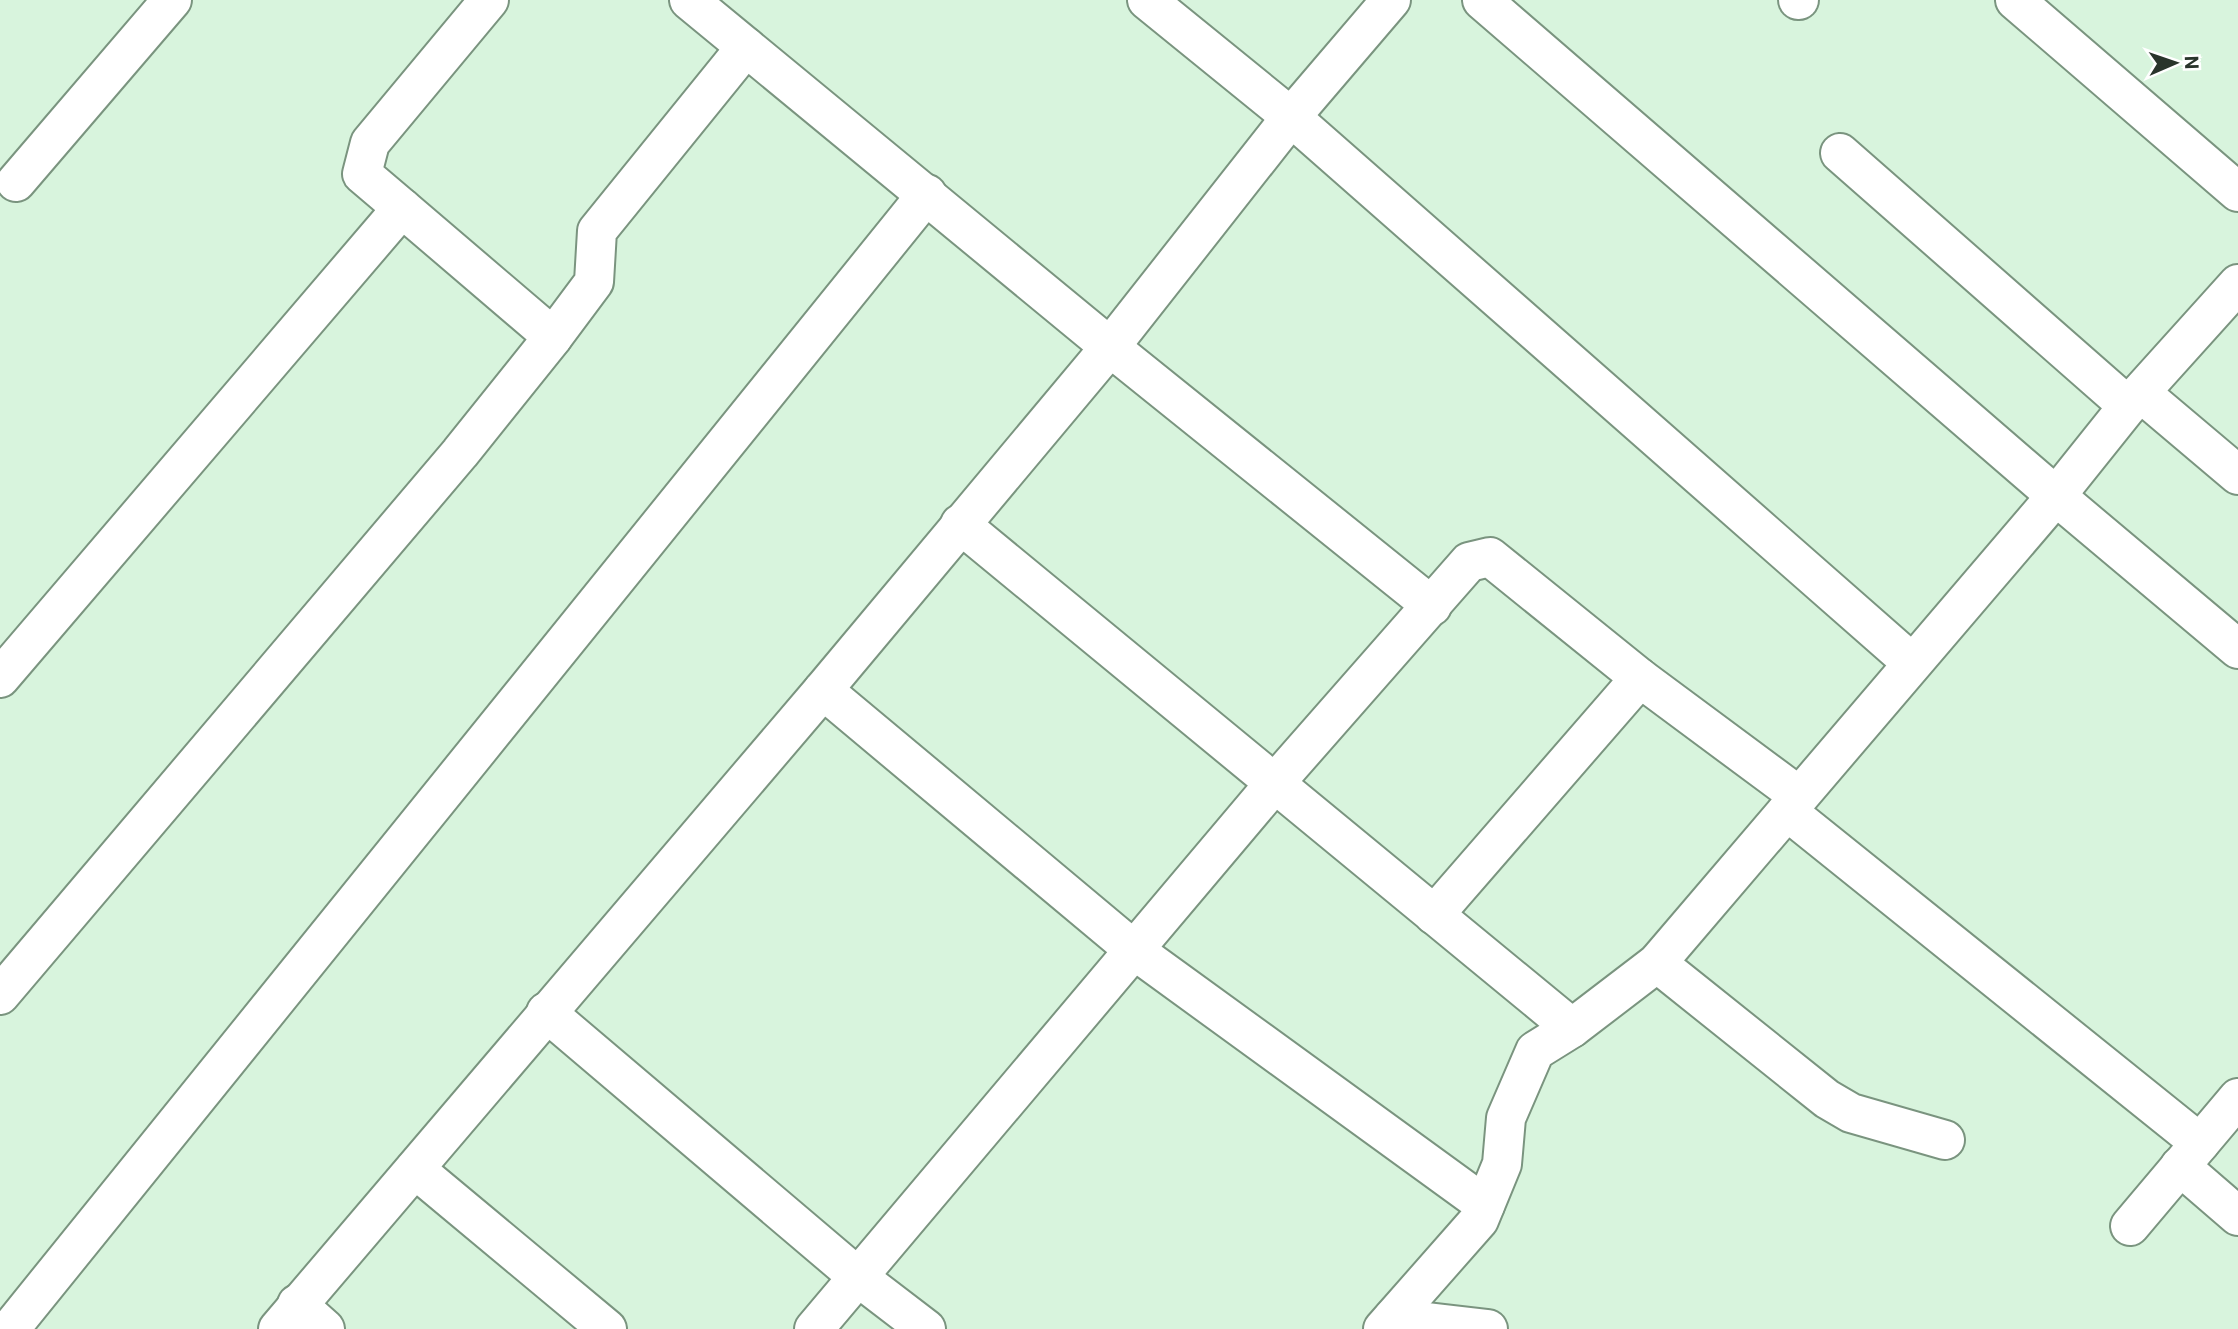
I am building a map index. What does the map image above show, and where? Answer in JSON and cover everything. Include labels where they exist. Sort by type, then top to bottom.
[{"type":"street","points":[[16,182],[172,0]]},
{"type":"street","points":[[489,0],[370,143],[362,174],[553,337]]},
{"type":"street","points":[[690,0],[1110,347],[1432,606]]},
{"type":"street","points":[[1147,0],[1290,117],[1911,662]]},
{"type":"street","points":[[325,1329],[288,1317],[823,690],[1110,347],[1290,117],[1391,0]]},
{"type":"street","points":[[1482,0],[2056,496],[2238,649]]},
{"type":"street","points":[[2015,0],[2238,192]]},
{"type":"street","points":[[0,995],[460,453],[553,337],[594,282],[597,231],[746,47]]},
{"type":"street","points":[[1840,153],[2135,399],[2238,475]]},
{"type":"street","points":[[9,1329],[927,194]]},
{"type":"street","points":[[0,678],[402,208]]},
{"type":"street","points":[[1388,1323],[1479,1220],[1502,1164],[1506,1118],[1535,1051],[1573,1028],[1657,963],[1789,800],[2056,496],[2135,399],[2238,284]]},
{"type":"street","points":[[960,524],[1573,1028]]},
{"type":"street","points":[[814,1329],[1274,784],[1469,562],[1490,558],[1789,800],[2190,1155],[2238,1216]]},
{"type":"street","points":[[1434,915],[1640,678]]},
{"type":"street","points":[[823,690],[1134,950],[1485,1205]]},
{"type":"street","points":[[1657,963],[1827,1099],[1851,1113],[1945,1140]]},
{"type":"street","points":[[546,1012],[858,1277],[926,1329]]},
{"type":"street","points":[[2130,1226],[2238,1098]]},
{"type":"street","points":[[415,1169],[607,1329]]},
{"type":"street","points":[[1388,1323],[1488,1329]]}]
